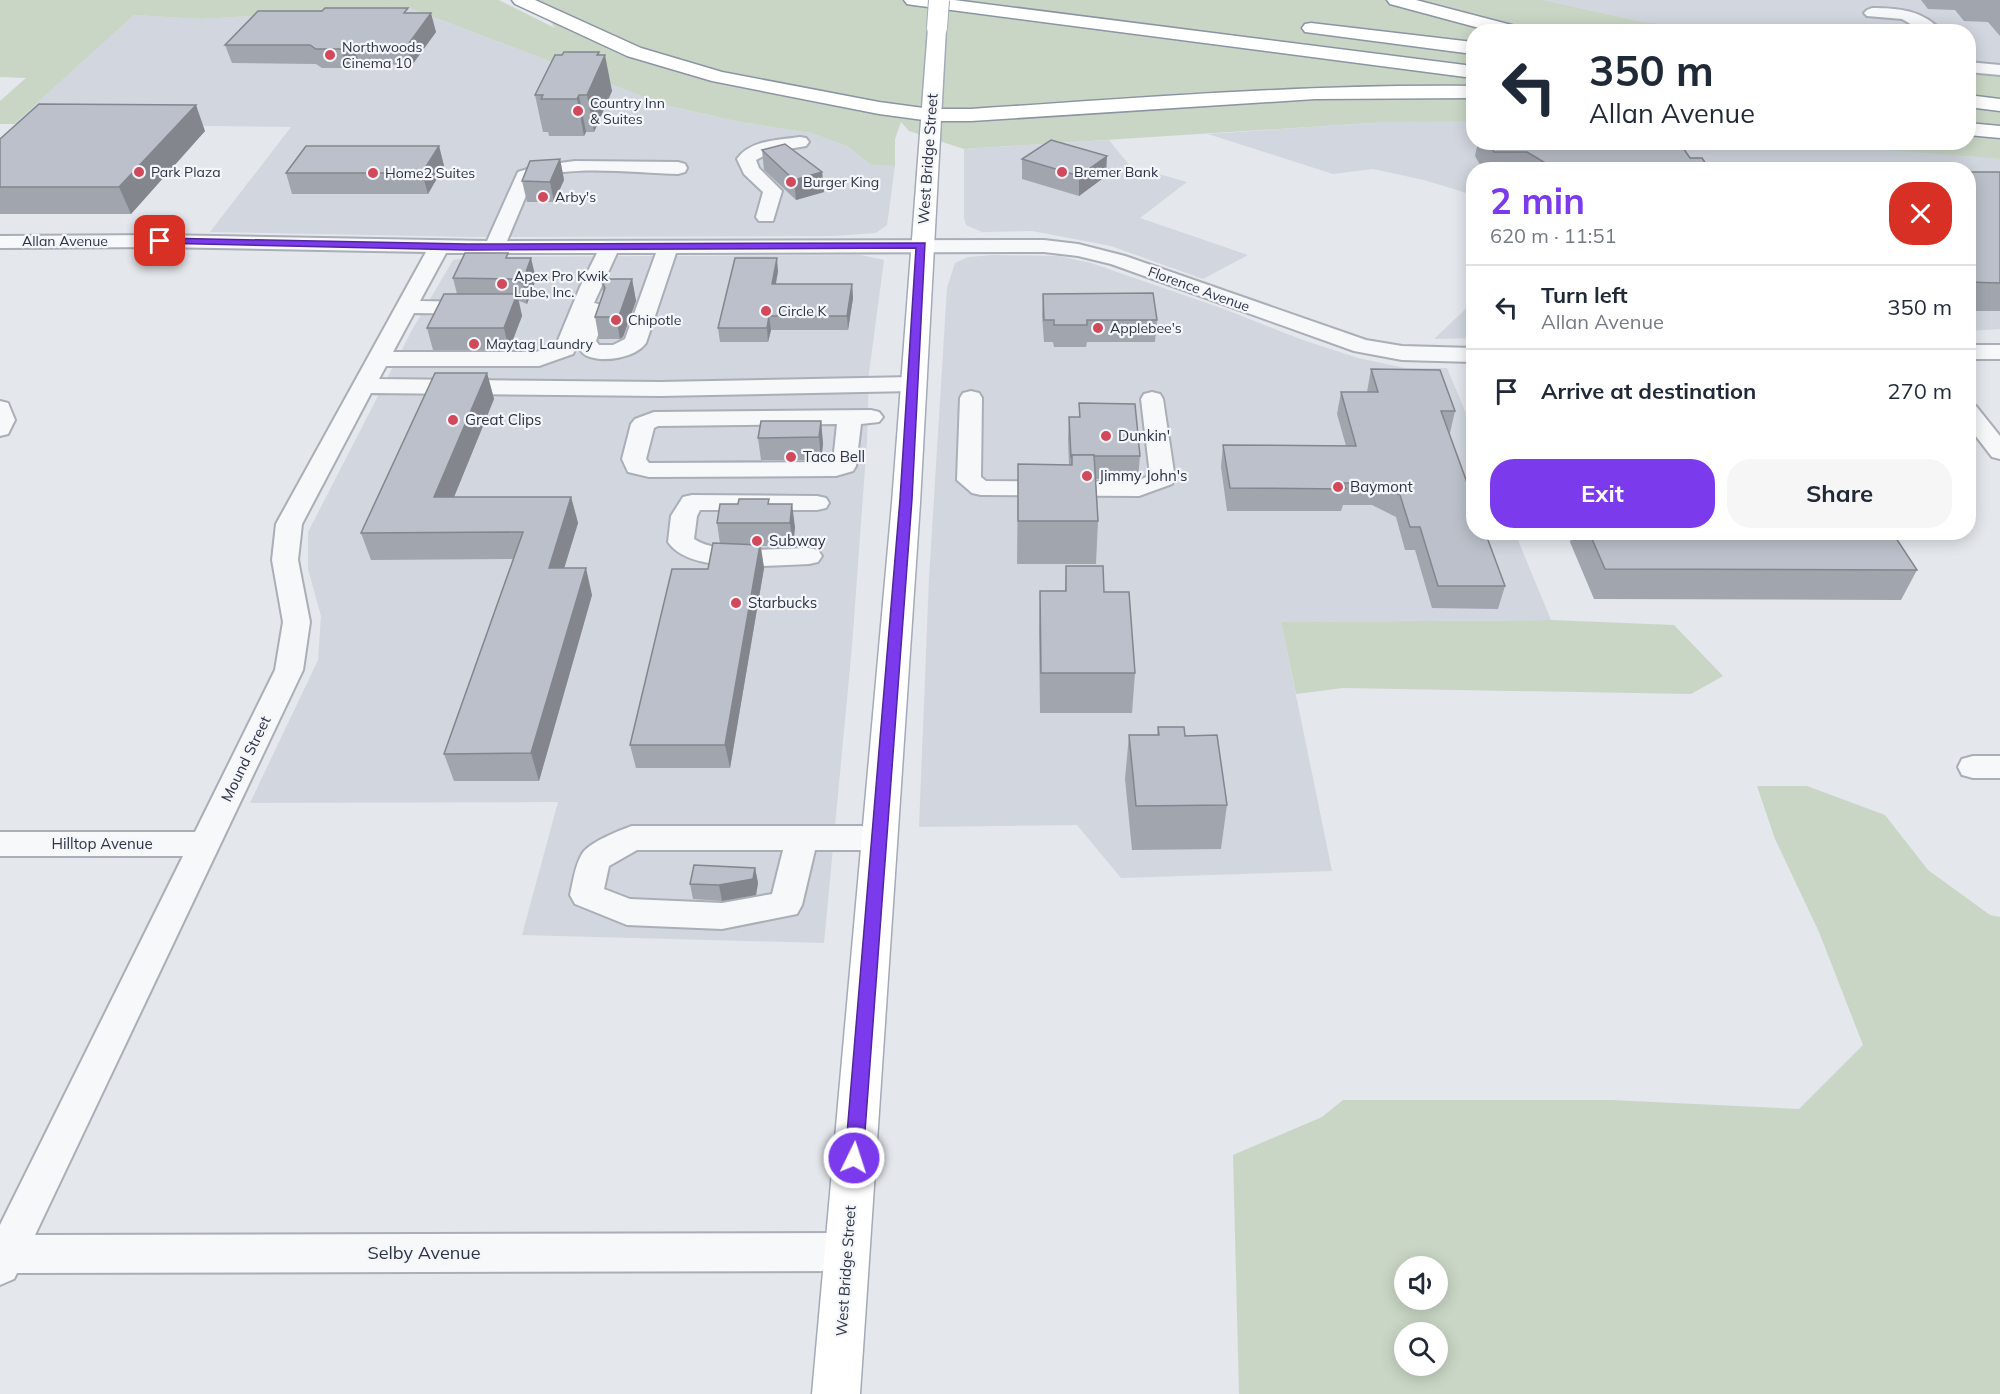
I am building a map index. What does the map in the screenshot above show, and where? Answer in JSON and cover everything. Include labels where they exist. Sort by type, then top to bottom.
[{"type":"main road","points":[[521,0],[634,52],[677,66],[768,88],[931,115],[971,115],[1326,93],[1466,92]]},
{"type":"main road","points":[[913,0],[1466,71]]},
{"type":"main road","points":[[1396,0],[1486,24]]},
{"type":"main road","name":"West Bridge Street","points":[[836,1394],[913,384],[938,14]]},
{"type":"main road","points":[[1299,27],[1466,47]]},
{"type":"main road","points":[[1976,103],[2000,106]]},
{"type":"main road","points":[[1976,130],[2000,132]]},
{"type":"street","points":[[1858,0],[1884,24]]},
{"type":"street","points":[[1872,13],[1904,13],[1917,17],[1925,24]]},
{"type":"street","points":[[1976,66],[2000,70]]},
{"type":"street","points":[[766,217],[773,191],[751,170],[746,159],[753,152],[800,142]]},
{"type":"street","points":[[494,247],[525,176],[535,170],[678,168]]},
{"type":"street","name":"Allan Avenue","points":[[0,242],[160,241],[439,247],[921,245]]},
{"type":"street","name":"Florence Avenue","points":[[921,245],[1013,245],[1078,250],[1118,260],[1362,346],[1402,353],[1466,356]]},
{"type":"street","points":[[592,283],[600,297],[585,342],[593,351],[617,352],[635,343],[669,246]]},
{"type":"street","name":"Mound Street","points":[[2,1258],[205,844],[291,661],[296,642],[296,616],[284,562],[285,538],[289,524],[439,247]]},
{"type":"street","points":[[378,359],[539,359],[565,348],[610,247]]},
{"type":"street","points":[[407,307],[494,308]]},
{"type":"street","points":[[1976,352],[2000,352]]},
{"type":"street","points":[[364,386],[660,389],[913,384]]},
{"type":"street","points":[[654,419],[660,389]]},
{"type":"street","points":[[971,398],[969,480],[981,488],[1139,489],[1163,479],[1152,399]]},
{"type":"street","points":[[0,408],[3,420],[0,429]]},
{"type":"street","points":[[861,417],[844,466],[824,469],[649,470],[637,466],[634,459],[643,424],[654,419],[861,417]]},
{"type":"street","points":[[1976,421],[2000,452]]},
{"type":"street","points":[[809,556],[739,557],[697,554],[681,542],[684,516],[692,502],[817,503]]},
{"type":"street","points":[[802,838],[786,905],[722,916],[627,912],[586,895],[595,859],[632,838],[802,838],[879,838]]},
{"type":"street","name":"Hilltop Avenue","points":[[0,844],[205,844]]},
{"type":"street","name":"Selby Avenue","points":[[2,1258],[847,1252]]},
{"type":"shaded area","points":[[1543,0],[2000,0],[2000,76],[1976,74],[1976,24],[1663,24]]},
{"type":"shaded area","points":[[407,7],[665,105],[740,122],[811,133],[847,146],[871,165],[895,166],[887,225],[876,233],[834,236],[473,237],[210,232],[291,127],[14,124],[134,15],[200,19]]},
{"type":"shaded area","points":[[1466,120],[1466,150],[1896,150],[2000,159],[2000,329],[1976,330],[1976,162],[1466,162],[1466,193],[1424,180],[1373,169],[1333,174],[1208,134],[1387,122]]},
{"type":"shaded area","points":[[1109,140],[1130,166],[1187,182],[1140,218],[1248,255],[1203,279],[1111,246],[1032,231],[982,232],[966,225],[964,218],[964,149]]},
{"type":"shaded area","points":[[861,255],[884,260],[869,373],[867,441],[852,646],[824,943],[522,935],[558,802],[250,803],[318,660],[321,616],[308,569],[308,532],[413,328],[453,260],[473,257]]},
{"type":"shaded area","points":[[1059,256],[1091,263],[1358,358],[1405,368],[1447,368],[1466,413],[1466,540],[1518,540],[1551,620],[1281,622],[1332,871],[1121,878],[1077,825],[919,827],[929,578],[947,288],[955,263],[968,257]]},
{"type":"shaded area","points":[[1466,309],[1466,338],[1434,339]]},
{"type":"green space","points":[[0,0],[499,0],[555,28],[541,9],[521,0],[1543,0],[1663,24],[1466,24],[1466,121],[1387,122],[964,149],[909,131],[901,122],[895,139],[895,166],[871,165],[847,146],[811,133],[740,122],[665,105],[407,7],[200,19],[134,15],[14,124],[0,124],[0,101],[26,78],[0,77]]},
{"type":"green space","points":[[1976,74],[2000,76],[2000,159],[1890,150],[1976,150]]},
{"type":"green space","points":[[1551,620],[1674,625],[1723,676],[1691,694],[1343,688],[1296,694],[1281,622]]},
{"type":"green space","points":[[1757,786],[1807,786],[1885,815],[1928,870],[1990,915],[2000,917],[2000,1394],[1239,1394],[1233,1155],[1322,1117],[1343,1100],[1611,1100],[1799,1109],[1863,1045],[1819,932],[1775,839]]},
{"type":"building","points":[[325,8],[408,8],[404,13],[431,13],[407,46],[354,45],[341,49],[316,49],[310,45],[225,45],[258,11],[322,11]]},
{"type":"building","points":[[564,52],[599,52],[597,55],[605,55],[587,95],[579,95],[577,99],[541,99],[543,95],[535,95],[555,55],[562,55]]},
{"type":"building","points":[[39,104],[196,105],[119,187],[0,187],[0,139]]},
{"type":"building","points":[[1051,140],[1107,156],[1079,176],[1022,159]]},
{"type":"building","points":[[785,144],[822,172],[794,180],[762,150]]},
{"type":"building","points":[[306,146],[439,146],[422,173],[286,173]]},
{"type":"building","points":[[1493,150],[1684,150],[1690,158],[1702,158],[1705,162],[1544,162],[1527,152],[1494,152]]},
{"type":"building","points":[[560,159],[550,182],[522,181],[530,161]]},
{"type":"building","points":[[1976,172],[2000,172],[2000,283],[1976,282]]},
{"type":"building","points":[[465,253],[508,253],[506,258],[531,258],[522,283],[512,279],[453,278]]},
{"type":"building","points":[[735,258],[777,258],[772,284],[852,284],[847,316],[769,316],[767,328],[718,328]]},
{"type":"building","points":[[601,279],[632,279],[619,316],[595,317],[605,288]]},
{"type":"building","points":[[1153,293],[1157,320],[1087,320],[1087,325],[1054,325],[1054,320],[1044,320],[1043,294]]},
{"type":"building","points":[[444,294],[517,294],[504,328],[427,328]]},
{"type":"building","name":"Baymont","points":[[1371,369],[1440,370],[1455,411],[1441,411],[1466,480],[1466,540],[1488,540],[1505,586],[1438,586],[1420,527],[1410,527],[1400,495],[1376,483],[1344,483],[1346,489],[1230,488],[1223,445],[1356,446],[1341,392],[1378,392]]},
{"type":"building","points":[[435,373],[487,373],[434,497],[571,497],[549,568],[586,568],[531,753],[444,754],[523,532],[361,533]]},
{"type":"building","points":[[1079,403],[1135,404],[1140,456],[1072,455],[1071,457],[1069,417],[1080,417]]},
{"type":"building","points":[[761,421],[821,421],[819,437],[758,438]]},
{"type":"building","points":[[1072,455],[1094,455],[1098,521],[1018,521],[1018,464],[1072,465]]},
{"type":"building","points":[[739,499],[769,499],[768,504],[792,504],[790,523],[717,523],[720,504],[738,504]]},
{"type":"building","points":[[1592,540],[1897,540],[1917,570],[1605,569]]},
{"type":"building","points":[[713,543],[760,545],[725,745],[630,745],[672,569],[708,569]]},
{"type":"building","points":[[1066,566],[1103,566],[1104,592],[1129,592],[1135,673],[1041,673],[1040,591],[1066,591]]},
{"type":"building","points":[[1158,727],[1184,727],[1185,736],[1217,735],[1227,805],[1136,806],[1129,735],[1159,735]]},
{"type":"building","points":[[694,865],[755,868],[753,879],[719,885],[690,884]]},
{"type":"place","name":"Northwoods Cinema 10","points":[[330,55]]},
{"type":"place","name":"Country Inn & Suites","points":[[578,111]]},
{"type":"place","name":"Park Plaza","points":[[139,172]]},
{"type":"place","name":"Bremer Bank","points":[[1062,172]]},
{"type":"place","name":"Home2 Suites","points":[[373,173]]},
{"type":"place","name":"Burger King","points":[[791,182]]},
{"type":"place","name":"Arby's","points":[[543,197]]},
{"type":"place","name":"Apex Pro Kwik Lube, Inc.","points":[[502,284]]},
{"type":"place","name":"Circle K","points":[[766,311]]},
{"type":"place","name":"Chipotle","points":[[616,320]]},
{"type":"place","name":"Applebee's","points":[[1098,328]]},
{"type":"place","name":"Maytag Laundry","points":[[474,344]]},
{"type":"place","name":"Great Clips","points":[[453,420]]},
{"type":"place","name":"Dunkin'","points":[[1106,436]]},
{"type":"place","name":"Taco Bell","points":[[791,457]]},
{"type":"place","name":"Jimmy John's","points":[[1087,476]]},
{"type":"place","name":"Baymont","points":[[1338,487]]},
{"type":"place","name":"Subway","points":[[757,541]]},
{"type":"place","name":"Starbucks","points":[[736,603]]},
{"type":"route","points":[[160,241],[467,247],[921,245],[906,499],[854,1158]]}]
